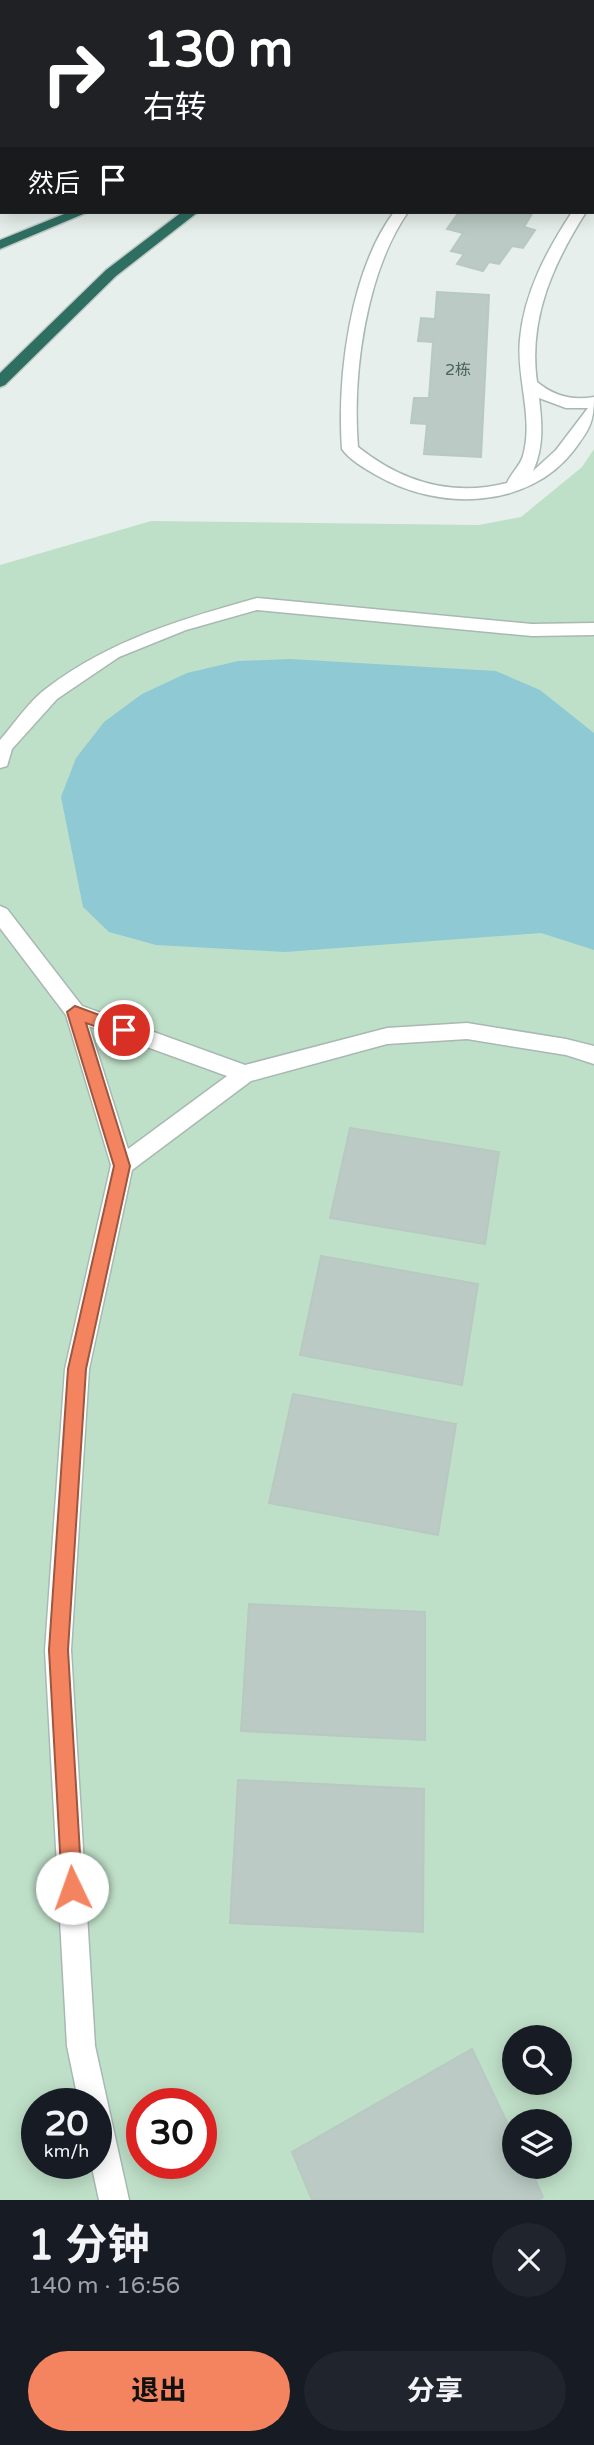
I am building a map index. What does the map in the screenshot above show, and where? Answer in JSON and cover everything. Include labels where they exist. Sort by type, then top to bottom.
[{"type":"highway","points":[[0,245],[75,214]]},
{"type":"highway","points":[[0,382],[111,273],[188,214]]},
{"type":"street","points":[[400,214],[383,238],[364,285],[347,424],[350,449],[371,468],[400,484],[472,494],[508,488],[538,476],[560,458],[594,411]]},
{"type":"street","points":[[508,488],[523,475],[533,460],[527,340],[535,301],[566,231],[578,214]]},
{"type":"street","points":[[527,381],[536,391],[551,399],[569,403],[594,402]]},
{"type":"street","points":[[0,761],[4,747],[51,694],[113,653],[180,626],[257,604],[532,630],[594,629]]},
{"type":"street","points":[[0,914],[38,960],[75,1012],[122,1166],[77,1369],[58,1650],[81,2046],[90,2088]]},
{"type":"street","points":[[75,1012],[246,1074]]},
{"type":"street","points":[[122,1166],[246,1074],[387,1036],[467,1031],[566,1047],[594,1055]]},
{"type":"street","points":[[109,2179],[114,2200]]},
{"type":"green space","points":[[594,449],[594,2200],[0,2200],[0,565],[151,521],[479,525],[521,517],[582,467]]},
{"type":"water","points":[[290,659],[496,671],[540,690],[594,733],[594,950],[541,933],[285,952],[156,945],[109,932],[83,907],[61,797],[76,758],[104,722],[142,694],[187,673],[238,661]]},
{"type":"building","points":[[458,214],[532,214],[524,227],[535,230],[523,248],[512,246],[499,264],[489,262],[483,271],[457,264],[464,254],[451,251],[463,233],[447,229]]},
{"type":"building","points":[[437,292],[489,295],[481,457],[424,454],[427,424],[411,423],[414,398],[429,398],[433,342],[418,341],[421,318],[435,319]]},
{"type":"building","points":[[350,1128],[499,1152],[485,1244],[330,1218]]},
{"type":"building","points":[[321,1256],[478,1284],[462,1385],[300,1355]]},
{"type":"building","points":[[293,1394],[456,1424],[438,1535],[269,1503]]},
{"type":"building","points":[[249,1604],[425,1612],[425,1740],[241,1731]]},
{"type":"building","points":[[238,1780],[424,1789],[423,1932],[230,1923]]},
{"type":"building","points":[[472,2049],[502,2112],[502,2179],[535,2179],[543,2197],[538,2200],[312,2200],[292,2152]]},
{"type":"route","points":[[72,1888],[58,1650],[77,1369],[122,1166],[75,1012],[124,1030]]}]
